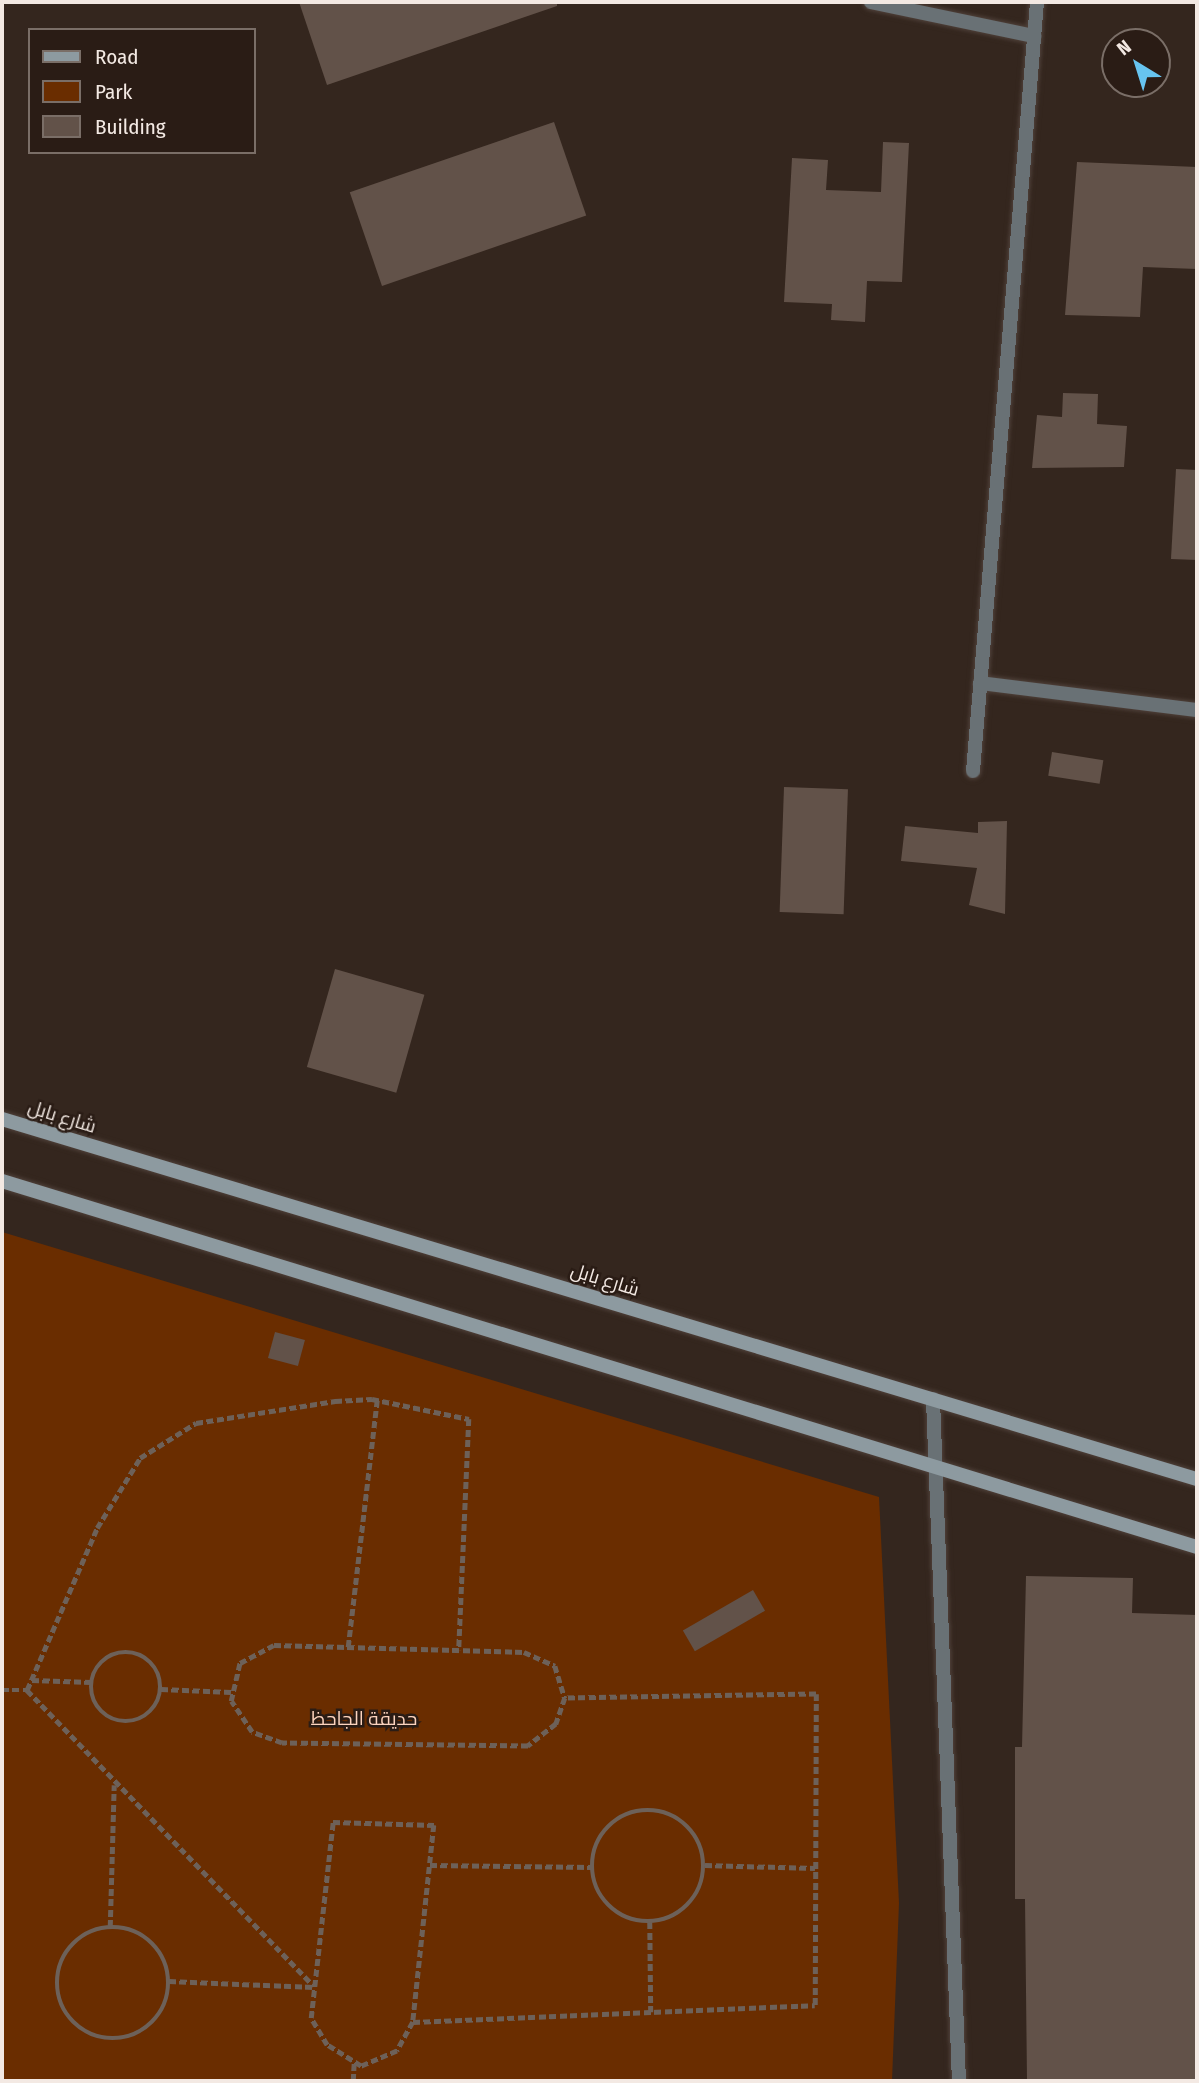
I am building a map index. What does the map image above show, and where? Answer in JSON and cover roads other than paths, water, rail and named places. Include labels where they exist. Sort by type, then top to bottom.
[{"type":"street","points":[[871,2],[1034,36]]},
{"type":"street","points":[[973,771],[1037,2]]},
{"type":"street","points":[[980,683],[1197,710]]},
{"type":"street","name":"شارع بابل","points":[[2,1119],[1197,1479]]},
{"type":"street","points":[[2,1181],[1197,1547]]},
{"type":"street","points":[[933,1399],[933,1468],[960,2081]]},
{"type":"park label","name":"حديقة الجاحظ","points":[[364,1719]]}]
